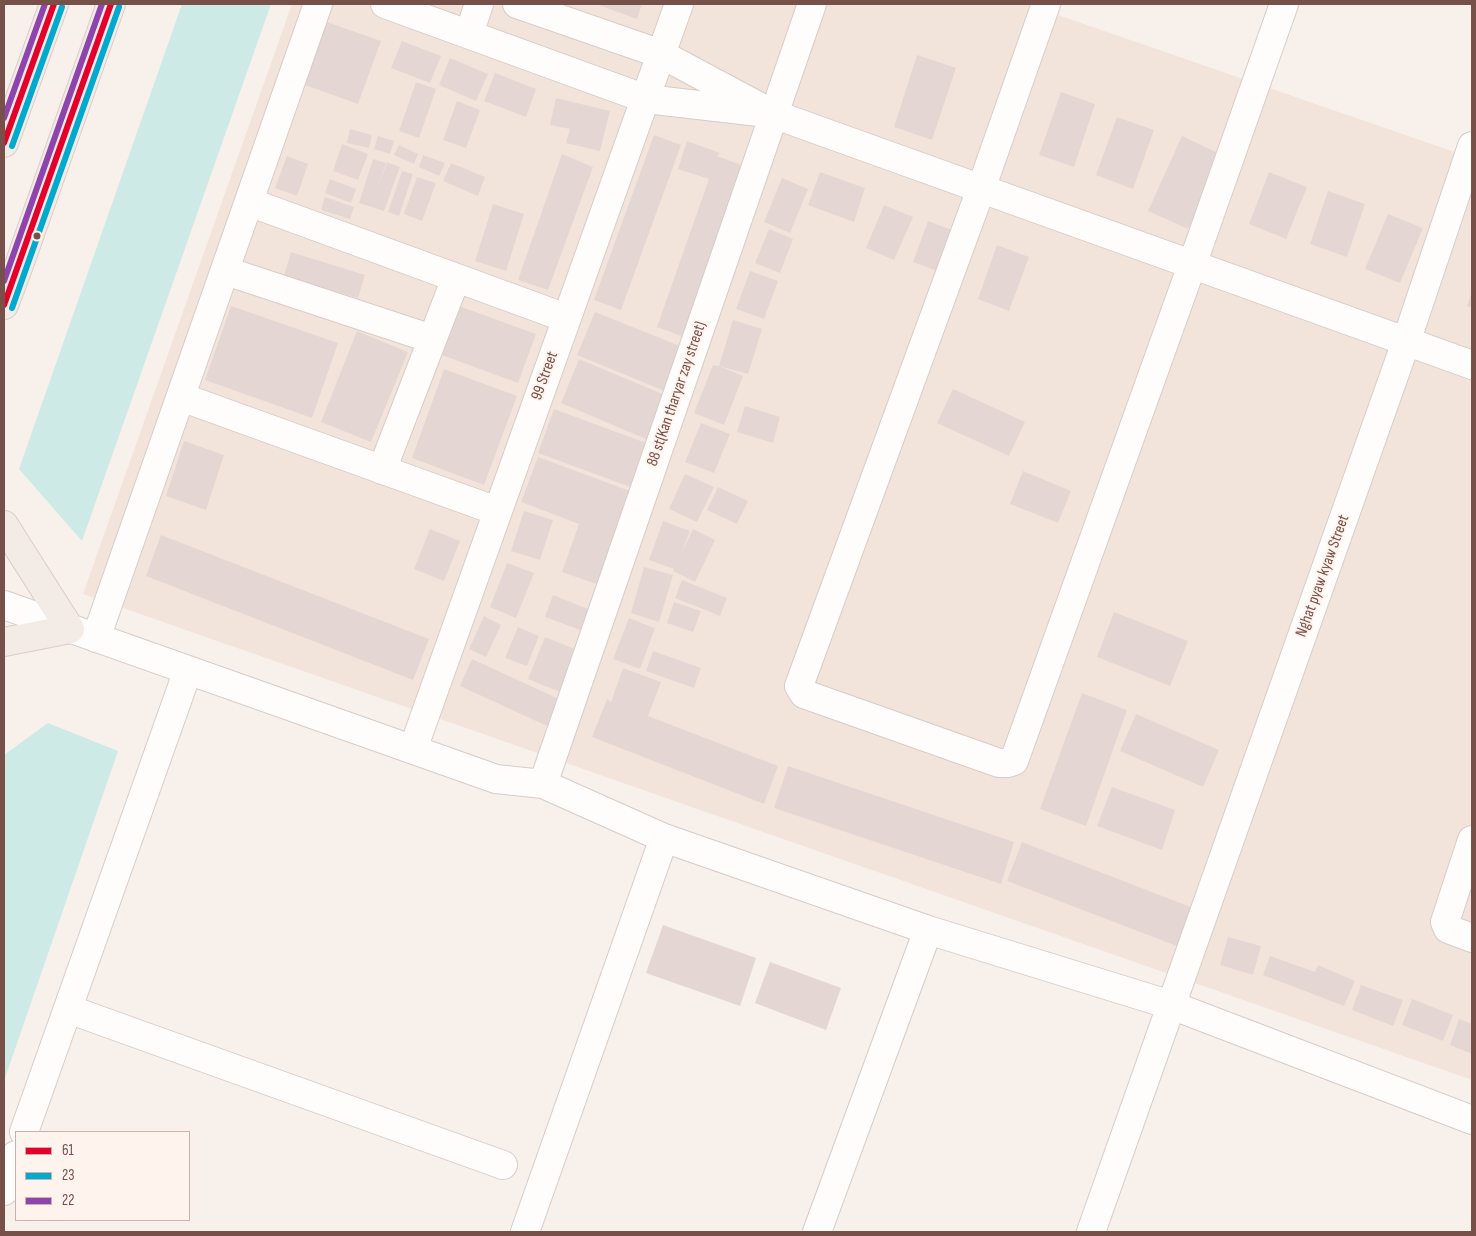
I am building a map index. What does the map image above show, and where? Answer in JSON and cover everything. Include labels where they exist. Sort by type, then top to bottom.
[{"type":"main road","points":[[4,143],[54,4]]},
{"type":"main road","points":[[4,305],[111,4]]},
{"type":"main road","points":[[4,525],[70,629],[4,642]]},
{"type":"street","points":[[96,638],[318,4]]},
{"type":"street","points":[[386,4],[646,99],[772,114]]},
{"type":"street","points":[[469,34],[479,4]]},
{"type":"street","points":[[517,4],[661,54],[772,114],[1472,365]]},
{"type":"street","name":"99 Street","points":[[413,749],[679,4]]},
{"type":"street","name":"88 st(Kan tharyar zay street)","points":[[543,784],[772,114],[812,4]]},
{"type":"street","points":[[1046,4],[981,189],[799,686],[804,694],[999,763],[1014,761],[1284,4]]},
{"type":"street","name":"Nghat pyaw kyaw Street","points":[[1090,1232],[1406,342],[1472,146]]},
{"type":"street","points":[[249,202],[566,318]]},
{"type":"street","points":[[226,271],[432,339]]},
{"type":"street","points":[[382,470],[456,278]]},
{"type":"street","points":[[181,397],[497,512]]},
{"type":"street","points":[[4,605],[496,779],[543,784],[664,838],[928,930],[1171,1005],[1472,1120]]},
{"type":"street","points":[[24,1131],[188,670]]},
{"type":"street","points":[[525,1232],[664,838]]},
{"type":"street","points":[[1472,840],[1445,922],[1448,929],[1472,938]]},
{"type":"street","points":[[817,1232],[928,930]]},
{"type":"street","points":[[68,1009],[503,1165]]},
{"type":"street","points":[[4,1191],[15,1158]]},
{"type":"shaded area","points":[[292,4],[1026,4],[1472,158],[1472,1080],[83,594]]},
{"type":"water","points":[[182,4],[271,4],[82,541],[19,469]]},
{"type":"water","points":[[48,723],[118,751],[4,1081],[4,755]]},
{"type":"building","points":[[596,4],[642,4],[637,19]]},
{"type":"building","points":[[327,22],[381,41],[358,104],[305,85]]},
{"type":"building","points":[[402,41],[441,56],[430,83],[391,68]]},
{"type":"building","points":[[917,55],[956,68],[932,140],[894,127]]},
{"type":"building","points":[[450,58],[488,74],[476,101],[439,85]]},
{"type":"building","points":[[495,73],[536,89],[526,117],[484,101]]},
{"type":"building","points":[[416,82],[436,89],[419,138],[399,131]]},
{"type":"building","points":[[1061,92],[1095,104],[1074,167],[1039,155]]},
{"type":"building","points":[[556,98],[610,111],[600,151],[566,143],[570,129],[550,125]]},
{"type":"building","points":[[457,101],[480,110],[466,148],[443,140]]},
{"type":"building","points":[[1117,117],[1154,130],[1133,189],[1096,175]]},
{"type":"building","points":[[350,129],[372,135],[369,148],[347,143]]},
{"type":"building","points":[[654,135],[681,145],[621,310],[594,300]]},
{"type":"building","points":[[378,136],[394,141],[390,154],[374,149]]},
{"type":"building","points":[[1182,136],[1222,155],[1188,229],[1148,211]]},
{"type":"building","points":[[687,141],[720,153],[717,156],[744,166],[684,337],[657,327],[709,179],[678,169]]},
{"type":"building","points":[[342,144],[368,154],[358,180],[333,171]]},
{"type":"building","points":[[399,145],[418,154],[414,164],[394,155]]},
{"type":"building","points":[[562,154],[593,167],[548,290],[518,280]]},
{"type":"building","points":[[423,155],[445,163],[439,176],[419,167]]},
{"type":"building","points":[[287,156],[308,164],[297,196],[275,188]]},
{"type":"building","points":[[373,159],[386,163],[377,190],[387,162],[400,167],[384,211],[359,203]]},
{"type":"building","points":[[451,163],[485,177],[478,196],[443,181]]},
{"type":"building","points":[[402,171],[413,174],[399,216],[388,212]]},
{"type":"building","points":[[820,172],[865,188],[854,222],[808,205]]},
{"type":"building","points":[[1269,172],[1307,187],[1286,239],[1249,224]]},
{"type":"building","points":[[417,177],[436,183],[422,221],[404,214]]},
{"type":"building","points":[[782,178],[808,189],[790,233],[764,222]]},
{"type":"building","points":[[330,179],[356,189],[351,203],[325,193]]},
{"type":"building","points":[[1328,191],[1365,204],[1347,257],[1310,244]]},
{"type":"building","points":[[325,197],[354,207],[350,219],[321,210]]},
{"type":"building","points":[[493,204],[524,214],[506,271],[475,261]]},
{"type":"building","points":[[884,205],[913,217],[894,260],[866,248]]},
{"type":"building","points":[[1388,214],[1423,228],[1400,283],[1365,269]]},
{"type":"building","points":[[928,221],[957,232],[942,273],[913,262]]},
{"type":"building","points":[[769,229],[793,239],[780,273],[755,263]]},
{"type":"building","points":[[997,245],[1029,257],[1009,311],[978,299]]},
{"type":"building","points":[[291,252],[365,275],[358,298],[284,276]]},
{"type":"building","points":[[750,271],[778,281],[764,319],[736,309]]},
{"type":"building","points":[[1472,291],[1472,308],[1467,306]]},
{"type":"building","points":[[231,306],[338,343],[312,418],[205,380]]},
{"type":"building","points":[[459,306],[536,334],[518,383],[442,355]]},
{"type":"building","points":[[595,312],[685,348],[667,392],[577,355]]},
{"type":"building","points":[[733,320],[762,329],[748,374],[719,366]]},
{"type":"building","points":[[357,331],[408,352],[371,442],[321,422]]},
{"type":"building","points":[[579,359],[672,398],[653,442],[561,403]]},
{"type":"building","points":[[713,365],[743,376],[724,425],[694,413]]},
{"type":"building","points":[[444,369],[517,396],[484,485],[412,458]]},
{"type":"building","points":[[953,389],[1025,422],[1009,456],[937,423]]},
{"type":"building","points":[[745,406],[780,417],[773,443],[737,432]]},
{"type":"building","points":[[554,409],[649,444],[633,488],[538,453]]},
{"type":"building","points":[[701,423],[730,434],[714,473],[685,462]]},
{"type":"building","points":[[184,441],[224,455],[206,510],[166,496]]},
{"type":"building","points":[[538,457],[630,491],[613,537],[620,538],[602,586],[562,572],[579,524],[521,502]]},
{"type":"building","points":[[1023,471],[1071,491],[1058,523],[1010,504]]},
{"type":"building","points":[[685,474],[714,487],[697,522],[669,509]]},
{"type":"building","points":[[718,487],[748,501],[737,524],[707,510]]},
{"type":"building","points":[[524,511],[553,520],[540,560],[511,551]]},
{"type":"building","points":[[663,521],[690,531],[681,554],[693,529],[715,540],[695,582],[673,571],[674,569],[649,560]]},
{"type":"building","points":[[430,529],[460,541],[444,581],[414,569]]},
{"type":"building","points":[[161,535],[429,639],[413,680],[146,576]]},
{"type":"building","points":[[507,563],[534,573],[516,618],[490,607]]},
{"type":"building","points":[[644,567],[673,575],[659,622],[631,613]]},
{"type":"building","points":[[682,580],[727,598],[720,616],[675,598]]},
{"type":"building","points":[[553,595],[588,609],[580,630],[545,617]]},
{"type":"building","points":[[674,602],[701,611],[693,632],[667,623]]},
{"type":"building","points":[[1114,612],[1188,641],[1170,686],[1097,657]]},
{"type":"building","points":[[484,616],[501,625],[486,657],[469,649]]},
{"type":"building","points":[[629,618],[655,628],[640,669],[613,659]]},
{"type":"building","points":[[518,627],[539,636],[527,666],[505,658]]},
{"type":"building","points":[[545,637],[577,650],[560,692],[528,679]]},
{"type":"building","points":[[653,651],[701,668],[694,688],[646,671]]},
{"type":"building","points":[[472,659],[559,699],[547,726],[460,686]]},
{"type":"building","points":[[623,668],[661,682],[648,716],[778,766],[764,804],[592,737],[607,699],[611,702]]},
{"type":"building","points":[[1082,693],[1127,710],[1086,826],[1040,809]]},
{"type":"building","points":[[1136,714],[1219,750],[1203,787],[1120,751]]},
{"type":"building","points":[[788,766],[1014,842],[1001,884],[774,808]]},
{"type":"building","points":[[1112,787],[1175,810],[1162,850],[1097,826]]},
{"type":"building","points":[[1022,842],[1196,909],[1182,948],[1007,881]]},
{"type":"building","points":[[663,925],[756,958],[740,1006],[646,973]]},
{"type":"building","points":[[1228,937],[1261,946],[1253,975],[1220,965]]},
{"type":"building","points":[[1270,956],[1315,972],[1318,965],[1355,981],[1344,1006],[1263,975]]},
{"type":"building","points":[[770,962],[841,988],[826,1030],[755,1003]]},
{"type":"building","points":[[1361,985],[1403,1000],[1393,1026],[1352,1010]]},
{"type":"building","points":[[1412,999],[1453,1015],[1443,1041],[1402,1025]]},
{"type":"building","points":[[1459,1019],[1472,1024],[1472,1054],[1450,1045]]},
{"type":"transit line","name":"22","points":[[4,118],[45,4]]},
{"type":"transit line","name":"61","points":[[4,143],[54,4]]},
{"type":"transit line","name":"22","points":[[4,281],[102,4]]},
{"type":"transit line","name":"61","points":[[4,305],[111,4]]},
{"type":"transit line","name":"23","points":[[12,146],[62,7]]},
{"type":"transit line","name":"23","points":[[12,308],[119,7]]}]
